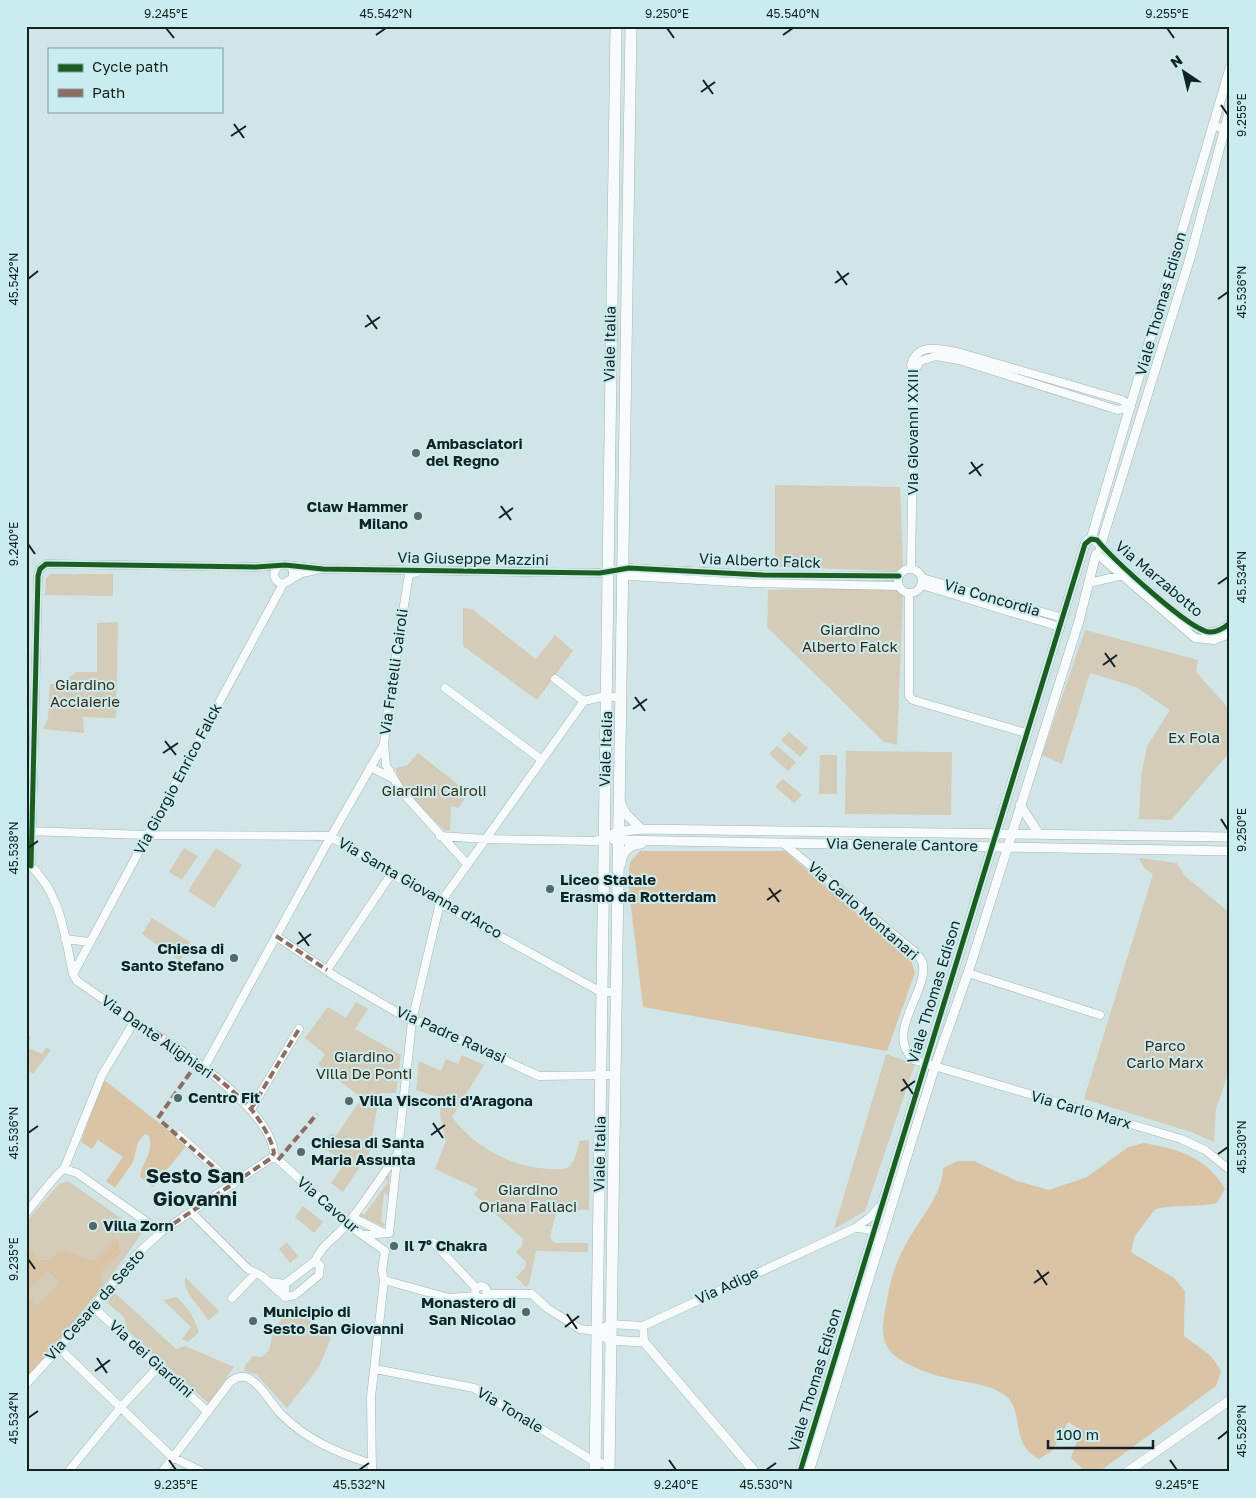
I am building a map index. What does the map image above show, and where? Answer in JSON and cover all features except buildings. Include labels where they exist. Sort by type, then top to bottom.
[{"type":"main road","name":"Viale Italia","points":[[595,1467],[601,1076],[600,992],[608,697],[607,573],[616,26]]},
{"type":"main road","name":"Viale Italia","points":[[609,1468],[613,1075],[631,26]]},
{"type":"street","name":"Viale Thomas Edison","points":[[1091,539],[1230,68]]},
{"type":"street","name":"Viale Thomas Edison","points":[[809,1472],[936,1066],[1008,846],[1190,258],[1227,129],[1230,109]]},
{"type":"street","points":[[1212,126],[1227,129]]},
{"type":"street","name":"Via Giovanni XXIII","points":[[911,569],[914,373],[920,361],[944,358],[959,360],[1118,410],[1131,406]]},
{"type":"street","points":[[1131,406],[1142,410]]},
{"type":"street","points":[[1091,539],[1097,540],[1098,551],[1089,554],[1085,550],[1086,542],[1091,539]]},
{"type":"street","name":"Viale Thomas Edison","points":[[800,1472],[1026,733],[1085,550]]},
{"type":"street","name":"Via Marzabotto","points":[[1098,551],[1195,638],[1214,640],[1230,634]]},
{"type":"street","name":"Via Marzabotto","points":[[1098,551],[1188,623],[1210,632],[1220,630],[1230,623]]},
{"type":"street","name":"Via Giuseppe Mazzini","points":[[28,833],[38,576],[40,570],[46,564],[256,568],[288,566],[418,572],[607,573],[622,571]]},
{"type":"street","points":[[274,574],[279,566]]},
{"type":"street","points":[[288,566],[292,570],[293,578]]},
{"type":"street","name":"Via Giuseppe Mazzini","points":[[256,568],[274,574],[276,579],[283,584],[302,573],[323,569]]},
{"type":"street","name":"Via Alberto Falck","points":[[622,571],[629,568],[763,574],[899,576]]},
{"type":"street","points":[[911,569],[916,570],[922,581],[918,590],[909,593],[899,586],[899,576],[902,571],[911,569]]},
{"type":"street","name":"Via Alberto Falck","points":[[622,571],[629,576],[743,582],[899,586]]},
{"type":"street","name":"Via Fratelli Cairoli","points":[[418,572],[409,574],[388,706],[384,744],[386,765],[392,778],[440,836],[467,864]]},
{"type":"street","name":"Via Marzabotto","points":[[1089,583],[1123,575]]},
{"type":"street","name":"Via Concordia","points":[[922,581],[1061,623]]},
{"type":"street","name":"Via Giorgio Enrico Falck","points":[[73,974],[283,584]]},
{"type":"street","points":[[909,593],[909,696],[913,700],[1026,733]]},
{"type":"street","points":[[555,679],[584,701]]},
{"type":"street","points":[[445,688],[542,760]]},
{"type":"street","points":[[363,1235],[389,1233],[412,1021],[440,902],[584,701],[620,697]]},
{"type":"street","points":[[204,1068],[330,836],[384,744]]},
{"type":"street","name":"Via Fratelli Cairoli","points":[[370,767],[392,778]]},
{"type":"street","points":[[618,797],[626,814],[641,829]]},
{"type":"street","points":[[1020,805],[1039,834]]},
{"type":"street","name":"Via Generale Cantore","points":[[440,836],[485,840],[595,841],[641,829],[1230,837]]},
{"type":"street","points":[[28,833],[28,864],[54,894],[73,974]]},
{"type":"street","name":"Via Santa Giovanna d'Arco","points":[[28,833],[330,836],[440,902],[600,992],[615,992]]},
{"type":"street","name":"Via Generale Cantore","points":[[617,836],[656,841],[1230,851]]},
{"type":"street","name":"Viale Italia","points":[[617,904],[620,894],[622,856],[630,846],[656,841]]},
{"type":"street","name":"Via Carlo Montanari","points":[[783,843],[915,952],[923,967],[903,1040],[908,1055],[914,1060],[926,1064]]},
{"type":"street","points":[[327,970],[392,873]]},
{"type":"street","points":[[980,883],[994,887]]},
{"type":"street","name":"Via Padre Ravasi","points":[[276,936],[327,970],[412,1021],[421,1022],[539,1076],[613,1075]]},
{"type":"street","points":[[65,939],[90,942]]},
{"type":"street","points":[[968,973],[1100,1015]]},
{"type":"street","name":"Via Dante Alighieri","points":[[73,974],[77,981],[134,1022],[174,1045],[251,1109],[271,1142],[274,1156]]},
{"type":"street","points":[[26,1214],[43,1195],[59,1171],[64,1168],[102,1075],[134,1022]]},
{"type":"street","points":[[251,1109],[299,1029]]},
{"type":"street","name":"Via Carlo Marx","points":[[926,1064],[1181,1140],[1205,1150],[1230,1170]]},
{"type":"street","points":[[179,1136],[233,1184]]},
{"type":"street","points":[[268,1282],[285,1284],[315,1262],[321,1248],[348,1223],[397,1154]]},
{"type":"street","name":"Via Cesare da Sesto","points":[[26,1384],[59,1348],[136,1255],[161,1232],[274,1156]]},
{"type":"street","name":"Via Cavour","points":[[274,1156],[348,1223],[385,1251],[382,1270],[384,1280]]},
{"type":"street","points":[[64,1168],[77,1173],[161,1232]]},
{"type":"street","points":[[384,1172],[390,1171],[394,1176]]},
{"type":"street","name":"Via Adige","points":[[610,1324],[642,1326],[855,1228],[869,1218],[882,1204]]},
{"type":"street","points":[[191,1212],[255,1274],[262,1276],[285,1297]]},
{"type":"street","points":[[339,1214],[356,1212]]},
{"type":"street","name":"Via Cavour","points":[[356,1212],[356,1218],[384,1233]]},
{"type":"street","points":[[855,1228],[864,1228],[874,1232],[880,1244]]},
{"type":"street","points":[[433,1242],[476,1288],[476,1296]]},
{"type":"street","points":[[285,1297],[295,1295],[319,1274],[320,1265],[315,1262]]},
{"type":"street","points":[[232,1298],[255,1274]]},
{"type":"street","points":[[162,1472],[230,1382],[241,1377],[247,1378],[257,1386],[282,1415],[324,1446],[372,1468],[371,1397],[384,1280],[449,1298],[476,1296],[482,1298],[486,1294],[527,1292],[538,1297],[547,1308],[580,1328],[598,1331],[609,1340],[644,1342]]},
{"type":"street","points":[[285,1284],[285,1297]]},
{"type":"street","points":[[476,1288],[484,1287],[486,1294]]},
{"type":"street","name":"Via dei Giardini","points":[[93,1307],[208,1412]]},
{"type":"street","points":[[598,1331],[610,1324]]},
{"type":"street","points":[[642,1326],[644,1342],[755,1472]]},
{"type":"street","points":[[59,1348],[172,1457],[202,1472]]},
{"type":"street","points":[[68,1472],[121,1407],[159,1366]]},
{"type":"street","name":"Via Tonale","points":[[375,1369],[474,1388],[595,1467],[609,1468]]},
{"type":"street","points":[[1128,1472],[1230,1400]]},
{"type":"green space","points":[[775,485],[900,487],[903,566],[896,571],[775,567]]},
{"type":"green space","points":[[50,574],[113,574],[113,596],[45,595],[46,579]]},
{"type":"green space","name":"Giardino Alberto Falck","points":[[895,588],[903,596],[897,745],[884,742],[767,627],[768,590]]},
{"type":"green space","points":[[463,608],[472,609],[536,659],[555,635],[573,651],[537,700],[463,646]]},
{"type":"green space","name":"Giardino Acciaierie","points":[[118,622],[116,718],[83,717],[84,733],[43,729],[48,718],[50,684],[62,684],[76,672],[97,672],[97,623]]},
{"type":"green space","name":"Ex Fola","points":[[1085,630],[1198,660],[1196,672],[1230,710],[1230,752],[1171,820],[1139,819],[1141,777],[1147,746],[1170,710],[1136,687],[1090,673],[1062,764],[1042,755]]},
{"type":"green space","points":[[789,732],[808,748],[800,757],[781,740]]},
{"type":"green space","points":[[777,746],[796,762],[788,771],[769,754]]},
{"type":"green space","points":[[846,751],[952,752],[951,815],[845,814]]},
{"type":"green space","name":"Giardini Cairoli","points":[[418,753],[469,793],[458,808],[451,806],[450,831],[444,830],[416,802],[398,777],[395,768],[408,765]]},
{"type":"green space","points":[[820,755],[837,755],[837,794],[819,794]]},
{"type":"green space","points":[[783,779],[802,795],[794,803],[775,787]]},
{"type":"green space","points":[[184,848],[198,856],[182,880],[169,872]]},
{"type":"green space","points":[[216,848],[242,865],[214,908],[188,891]]},
{"type":"green space","name":"Parco Carlo Marx","points":[[1139,858],[1177,863],[1185,876],[1230,913],[1230,1068],[1216,1109],[1214,1142],[1191,1132],[1084,1099],[1153,874],[1144,868]]},
{"type":"green space","points":[[152,918],[190,942],[180,961],[142,934]]},
{"type":"green space","name":"Giardino Villa De Ponti","points":[[356,1002],[368,1009],[355,1029],[401,1055],[396,1093],[380,1093],[369,1153],[343,1192],[331,1183],[346,1162],[322,1147],[331,1133],[336,1136],[362,1098],[318,1065],[325,1054],[305,1038],[328,1007],[346,1018]]},
{"type":"green space","points":[[26,1035],[31,1037],[27,1047],[42,1054],[47,1047],[51,1050],[33,1074],[26,1069]]},
{"type":"green space","points":[[886,1054],[915,1064],[865,1211],[834,1229]]},
{"type":"green space","name":"Giardino Oriana Fallaci","points":[[462,1055],[484,1065],[452,1117],[461,1128],[483,1147],[523,1165],[537,1168],[561,1169],[568,1167],[572,1163],[580,1141],[589,1140],[589,1210],[561,1210],[556,1214],[550,1236],[552,1241],[556,1243],[588,1243],[588,1252],[536,1251],[529,1284],[526,1287],[516,1277],[525,1268],[526,1262],[516,1252],[522,1246],[523,1239],[474,1194],[478,1189],[435,1169],[446,1141],[440,1116],[441,1098],[416,1090],[419,1061],[441,1071],[446,1059],[458,1064]]},
{"type":"green space","points":[[389,1174],[389,1196],[384,1193],[381,1221],[385,1225],[384,1227],[359,1215],[361,1213],[364,1215],[388,1182],[385,1177]]},
{"type":"green space","points":[[68,1181],[142,1233],[113,1274],[26,1380],[26,1222],[59,1184]]},
{"type":"green space","points":[[303,1206],[323,1222],[314,1233],[295,1217]]},
{"type":"green space","points":[[287,1242],[298,1256],[290,1263],[279,1249]]},
{"type":"green space","points":[[185,1277],[219,1311],[208,1321],[190,1295],[185,1283]]},
{"type":"green space","points":[[113,1291],[176,1349],[185,1346],[234,1367],[209,1404],[127,1330],[124,1317],[105,1301]]},
{"type":"green space","points":[[177,1297],[191,1313],[199,1332],[188,1342],[182,1339],[191,1327],[163,1300]]},
{"type":"green space","points":[[287,1312],[300,1313],[331,1338],[319,1367],[287,1408],[256,1374],[244,1371],[246,1364],[253,1356],[262,1357],[269,1350],[274,1329]]},
{"type":"shaded area","points":[[640,851],[785,851],[911,960],[915,973],[887,1051],[643,1007],[628,882],[630,862]]},
{"type":"shaded area","points":[[103,1079],[187,1145],[153,1187],[140,1177],[149,1153],[149,1136],[145,1134],[138,1142],[133,1162],[115,1188],[106,1181],[123,1157],[98,1140],[92,1149],[81,1142]]},
{"type":"shaded area","points":[[1144,1143],[1168,1148],[1190,1156],[1210,1169],[1225,1189],[1217,1203],[1155,1209],[1135,1236],[1131,1252],[1174,1278],[1185,1291],[1184,1336],[1211,1356],[1221,1371],[1216,1386],[1100,1471],[1085,1471],[1071,1458],[1081,1430],[1068,1422],[1052,1451],[1039,1459],[1030,1453],[1024,1445],[1020,1436],[1015,1409],[1005,1395],[982,1385],[938,1376],[908,1364],[898,1358],[888,1348],[885,1343],[883,1324],[892,1277],[897,1262],[939,1188],[943,1168],[958,1161],[974,1161],[1017,1181],[1049,1190],[1087,1177],[1128,1147]]},
{"type":"shaded area","points":[[118,1238],[120,1254],[102,1272],[102,1287],[26,1380],[26,1295],[37,1306],[60,1283],[48,1271],[26,1292],[26,1242],[38,1260],[50,1260],[61,1252],[66,1252],[94,1261]]},
{"type":"marked path","points":[[276,936],[327,970]]},
{"type":"marked path","points":[[134,1022],[176,1046],[243,1101],[262,1124],[274,1153],[270,1159],[161,1232]]},
{"type":"marked path","points":[[251,1109],[299,1029]]},
{"type":"marked path","points":[[158,1118],[197,1063]]},
{"type":"marked path","points":[[278,1160],[317,1114]]},
{"type":"marked path","points":[[162,1122],[233,1184]]},
{"type":"cycle path","points":[[800,1472],[1085,544],[1091,539],[1097,540],[1151,592],[1199,628],[1215,632],[1230,623]]},
{"type":"cycle path","points":[[31,866],[38,576],[40,569],[46,564],[256,567],[285,565],[323,569],[600,573],[629,568],[763,575],[899,576]]},
{"type":"place","name":"Ambasciatori del Regno","points":[[416,453]]},
{"type":"place","name":"Claw Hammer Milano","points":[[418,516]]},
{"type":"place","name":"Liceo Statale Erasmo da Rotterdam","points":[[550,889]]},
{"type":"place","name":"Chiesa di Santo Stefano","points":[[234,958]]},
{"type":"place","name":"Centro Fit","points":[[178,1098]]},
{"type":"place","name":"Villa Visconti d'Aragona","points":[[349,1101]]},
{"type":"place","name":"Chiesa di Santa Maria Assunta","points":[[301,1152]]},
{"type":"place","name":"Villa Zorn","points":[[93,1226]]},
{"type":"place","name":"Il 7° Chakra","points":[[394,1246]]},
{"type":"place","name":"Monastero di San Nicolao","points":[[526,1312]]},
{"type":"place","name":"Municipio di Sesto San Giovanni","points":[[253,1321]]},
{"type":"district","name":"Sesto San Giovanni","points":[[195,1188]]}]
